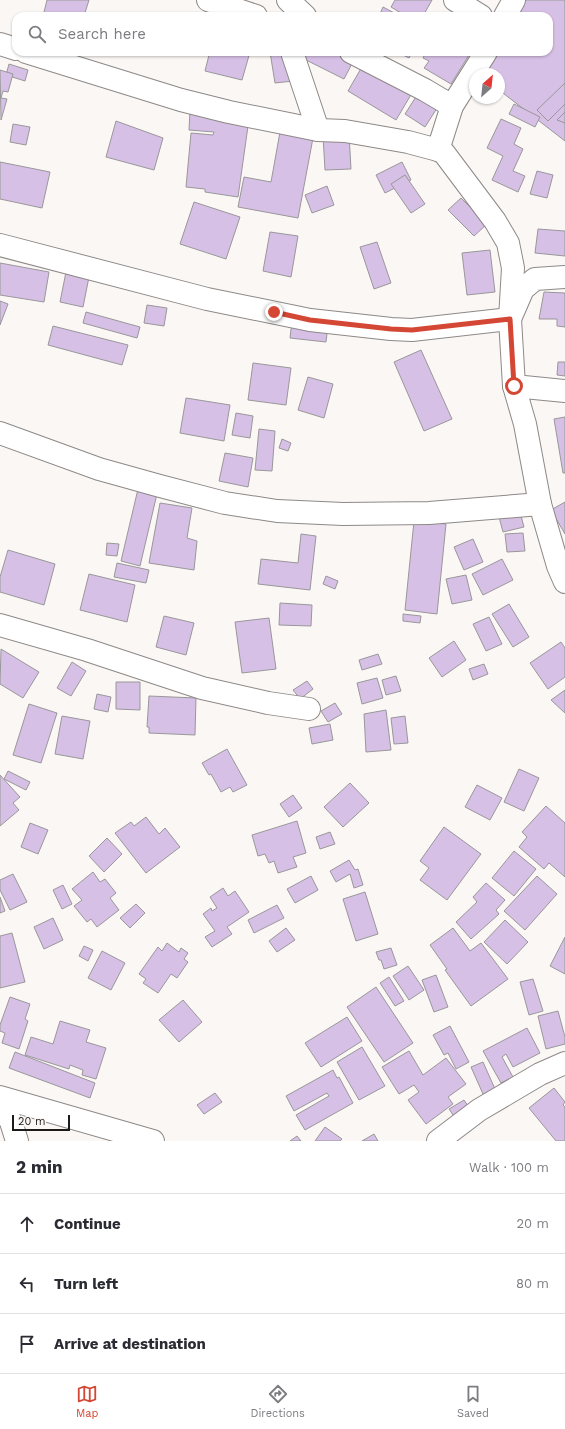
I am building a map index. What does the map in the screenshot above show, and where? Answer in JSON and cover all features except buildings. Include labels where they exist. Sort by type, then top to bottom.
[{"type":"street","points":[[208,0],[244,12]]},
{"type":"street","points":[[288,0],[301,12]]},
{"type":"street","points":[[455,0],[474,12]]},
{"type":"street","points":[[507,12],[514,0]]},
{"type":"street","points":[[0,44],[12,48]]},
{"type":"street","points":[[39,56],[181,100],[228,112],[318,130],[345,131],[408,142],[444,153],[495,221],[508,243],[513,268],[510,319],[514,386],[525,424],[540,504],[558,566],[565,582]]},
{"type":"street","points":[[293,56],[318,130]]},
{"type":"street","points":[[359,56],[425,90],[452,106]]},
{"type":"street","points":[[438,150],[452,106],[483,56]]},
{"type":"street","points":[[0,245],[207,298],[310,320],[412,330],[510,319]]},
{"type":"street","points":[[510,319],[522,289],[535,279],[565,277]]},
{"type":"street","points":[[514,386],[565,391]]},
{"type":"street","points":[[0,433],[99,469],[226,503],[277,511],[343,514],[429,513],[540,504]]},
{"type":"street","points":[[0,625],[87,650],[202,688],[268,703],[309,709]]},
{"type":"street","points":[[438,1141],[479,1110],[540,1074],[565,1063]]},
{"type":"street","points":[[0,1097],[153,1141]]},
{"type":"street","points":[[0,1101],[11,1122],[17,1141]]},
{"type":"route","points":[[274,312],[310,320],[412,330],[510,319],[514,386]]}]
